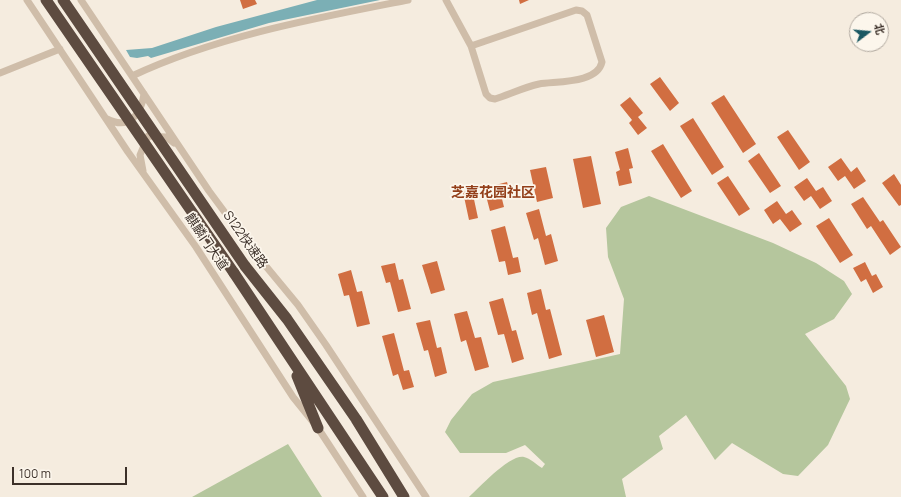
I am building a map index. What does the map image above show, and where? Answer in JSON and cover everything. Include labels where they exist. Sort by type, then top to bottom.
[{"type":"highway","points":[[46,0],[234,274],[384,497]]},
{"type":"highway","name":"S122快速路","points":[[63,0],[246,266],[287,319],[352,413],[404,497]]},
{"type":"highway","points":[[289,355],[318,428]]},
{"type":"street","name":"麒麟门大道","points":[[27,0],[106,119],[196,247],[293,397],[318,428],[363,497]]},
{"type":"street","points":[[81,0],[179,147],[255,253],[298,305],[326,345],[426,497]]},
{"type":"street","points":[[132,76],[156,65],[253,34],[332,15],[408,0]]},
{"type":"street","points":[[446,0],[471,46],[486,94],[490,98],[495,99],[539,84],[572,81],[596,73],[601,68],[602,62],[587,15],[582,11],[576,10],[471,46]]},
{"type":"street","points":[[0,73],[60,49]]},
{"type":"street","points":[[106,119],[115,123],[123,124],[135,118],[142,106],[144,94]]},
{"type":"street","points":[[143,172],[140,155],[148,136],[166,137],[179,147]]},
{"type":"green space","points":[[649,196],[773,243],[816,263],[844,281],[852,294],[834,319],[805,334],[846,386],[850,399],[828,445],[798,476],[783,474],[732,443],[715,460],[686,415],[659,436],[663,449],[622,479],[626,497],[469,497],[503,466],[518,457],[524,457],[531,460],[542,468],[545,464],[525,445],[506,453],[460,453],[445,432],[451,420],[472,394],[493,382],[620,354],[624,299],[608,257],[606,228],[621,207]]},
{"type":"green space","points":[[288,444],[322,497],[192,497]]},
{"type":"water","points":[[317,0],[380,0],[269,23],[151,58],[148,56],[137,58],[130,57],[126,50],[152,48],[216,27]]},
{"type":"building","points":[[240,0],[255,0],[257,4],[243,9]]},
{"type":"building","points":[[519,0],[529,0],[520,4]]},
{"type":"building","points":[[660,77],[679,103],[670,111],[650,84]]},
{"type":"building","points":[[724,95],[756,144],[743,153],[711,103]]},
{"type":"building","points":[[630,97],[643,113],[638,117],[647,128],[638,135],[629,123],[632,120],[620,105]]},
{"type":"building","points":[[693,118],[724,167],[712,175],[680,126]]},
{"type":"building","points":[[788,130],[810,162],[799,170],[777,137]]},
{"type":"building","points":[[663,144],[692,191],[681,198],[651,151]]},
{"type":"building","points":[[628,148],[633,168],[629,169],[632,183],[619,186],[616,172],[620,170],[615,152]]},
{"type":"building","points":[[759,153],[781,186],[770,193],[748,161]]},
{"type":"building","points":[[591,156],[601,204],[583,208],[573,159]]},
{"type":"building","points":[[841,158],[851,172],[857,167],[866,181],[854,189],[845,176],[838,181],[828,167]]},
{"type":"building","points":[[546,167],[553,198],[537,202],[530,170]]},
{"type":"building","points":[[894,174],[901,185],[901,205],[899,206],[882,183]]},
{"type":"building","points":[[728,176],[750,209],[739,216],[717,183]]},
{"type":"building","points":[[807,178],[816,191],[823,187],[832,201],[820,209],[811,196],[804,201],[794,187]]},
{"type":"building","points":[[507,182],[511,197],[502,199],[504,207],[490,211],[484,188]]},
{"type":"building","points":[[472,190],[478,218],[469,220],[463,192]]},
{"type":"building","points":[[863,197],[880,222],[883,220],[901,247],[890,255],[871,226],[867,229],[851,204]]},
{"type":"building","points":[[777,201],[786,214],[792,210],[802,224],[790,232],[780,219],[773,224],[764,210]]},
{"type":"building","points":[[539,209],[546,236],[551,234],[558,261],[545,265],[538,238],[534,240],[526,213]]},
{"type":"building","points":[[829,218],[853,255],[840,263],[816,226]]},
{"type":"building","points":[[505,226],[513,258],[518,257],[521,272],[508,275],[505,261],[499,262],[491,230]]},
{"type":"building","points":[[437,261],[445,290],[431,294],[422,265]]},
{"type":"building","points":[[865,262],[872,276],[876,274],[883,287],[873,293],[866,279],[861,282],[853,268]]},
{"type":"building","points":[[395,263],[399,280],[403,279],[411,309],[398,312],[390,282],[386,283],[381,266]]},
{"type":"building","points":[[351,270],[357,292],[362,291],[370,324],[357,327],[349,295],[344,296],[338,274]]},
{"type":"building","points":[[541,289],[546,310],[550,309],[562,355],[549,359],[537,313],[532,315],[527,293]]},
{"type":"building","points":[[503,298],[512,331],[516,330],[524,359],[512,363],[504,334],[498,335],[489,302]]},
{"type":"building","points":[[467,311],[475,338],[481,337],[489,367],[475,371],[466,340],[461,342],[454,314]]},
{"type":"building","points":[[604,315],[614,352],[596,357],[586,320]]},
{"type":"building","points":[[430,320],[437,348],[441,347],[447,373],[435,377],[428,350],[424,351],[416,323]]},
{"type":"building","points":[[394,333],[404,371],[409,370],[414,387],[403,390],[398,374],[393,376],[382,336]]},
{"type":"district","name":"芝嘉花园社区","points":[[493,193]]}]
